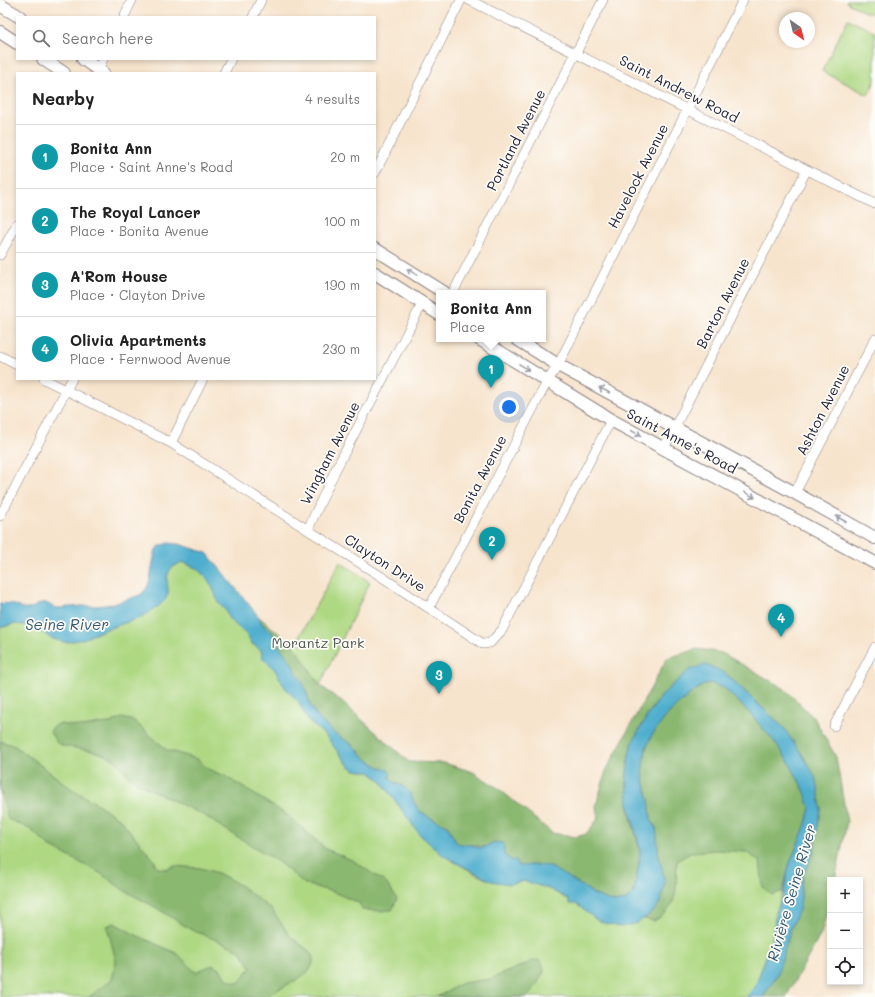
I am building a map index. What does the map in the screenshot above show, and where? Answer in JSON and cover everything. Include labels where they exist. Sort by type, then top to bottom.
[{"type":"main road","points":[[0,6],[18,16]]},
{"type":"main road","points":[[0,32],[16,42]]},
{"type":"main road","points":[[44,60],[62,72]]},
{"type":"main road","points":[[85,60],[100,69]]},
{"type":"main road","points":[[376,250],[440,290]]},
{"type":"main road","points":[[376,274],[436,312]]},
{"type":"main road","name":"Saint Anne's Road","points":[[484,342],[611,420],[875,563]]},
{"type":"main road","name":"Saint Anne's Road","points":[[522,342],[558,365],[875,538]]},
{"type":"street","points":[[0,6],[3,0]]},
{"type":"street","points":[[124,16],[132,0]]},
{"type":"street","points":[[254,16],[262,0]]},
{"type":"street","points":[[376,171],[461,0]]},
{"type":"street","name":"Saint Andrew Road","points":[[469,0],[806,171],[875,204]]},
{"type":"street","name":"Portland Avenue","points":[[455,290],[603,0]]},
{"type":"street","name":"Havelock Avenue","points":[[558,365],[743,0]]},
{"type":"street","points":[[224,72],[230,60]]},
{"type":"street","name":"Barton Avenue","points":[[664,448],[806,171]]},
{"type":"street","points":[[0,255],[16,226]]},
{"type":"street","name":"Wingham Avenue","points":[[308,530],[335,471],[422,304]]},
{"type":"street","name":"Ashton Avenue","points":[[795,493],[875,339]]},
{"type":"street","points":[[0,356],[16,364]]},
{"type":"street","name":"Bonita Avenue","points":[[429,608],[547,382],[558,365]]},
{"type":"street","name":"Clayton Drive","points":[[46,380],[171,443],[483,644],[490,643],[502,630],[611,420]]},
{"type":"street","points":[[0,516],[72,380]]},
{"type":"street","points":[[171,443],[202,380]]},
{"type":"street","points":[[834,726],[875,647]]},
{"type":"green space","points":[[847,0],[875,0],[875,14],[865,12],[846,2]]},
{"type":"green space","points":[[848,19],[875,32],[875,81],[868,95],[822,71]]},
{"type":"green space","points":[[183,562],[198,569],[209,581],[218,602],[226,611],[229,619],[246,634],[251,643],[261,650],[263,658],[275,670],[286,689],[299,702],[308,721],[325,735],[348,765],[355,770],[370,772],[381,781],[420,835],[444,856],[483,878],[509,884],[525,881],[549,889],[576,904],[597,920],[668,714],[783,891],[776,913],[772,940],[756,984],[748,996],[0,997],[0,628],[13,624],[34,626],[50,638],[83,639],[104,630],[168,593],[168,573],[173,567]]},
{"type":"green space","name":"Morantz Park","points":[[340,562],[370,582],[320,685],[294,646]]},
{"type":"green space","points":[[259,617],[294,646],[320,685],[343,703],[409,762],[444,763],[473,772],[498,788],[552,833],[576,837],[586,834],[598,819],[596,806],[606,771],[667,658],[698,649],[722,653],[785,689],[814,718],[836,757],[847,822],[836,877],[827,877],[827,911],[821,934],[786,997],[763,997],[778,972],[791,928],[799,910],[803,876],[813,854],[821,809],[817,782],[800,751],[784,728],[726,674],[666,693],[658,700],[638,732],[629,755],[627,790],[631,819],[640,851],[640,858],[633,893],[629,898],[617,902],[597,896],[587,889],[533,865],[519,866],[504,855],[494,842],[484,847],[462,845],[457,843],[447,825],[421,812],[415,805],[408,791],[392,780],[388,770],[379,767],[365,758],[354,746],[335,734],[320,720],[311,707],[304,685],[292,663],[279,646],[272,632],[262,624]]},
{"type":"green space","points":[[711,683],[724,688],[747,710],[774,741],[789,762],[805,792],[810,808],[806,824],[789,865],[783,891],[772,895],[763,887],[760,861],[746,852],[716,850],[692,852],[677,861],[675,896],[668,910],[654,921],[644,919],[656,909],[660,902],[665,883],[659,858],[656,828],[651,819],[649,800],[642,772],[646,748],[652,735],[668,714],[690,694],[705,684]]},
{"type":"green space","points":[[122,718],[134,721],[167,750],[197,759],[210,770],[225,776],[287,815],[326,849],[354,861],[386,883],[397,899],[392,910],[363,910],[359,903],[333,892],[305,884],[277,861],[205,816],[135,782],[116,761],[111,758],[91,751],[63,746],[57,743],[50,732],[53,727],[59,724],[84,727],[110,723]]},
{"type":"green space","points":[[0,741],[15,746],[72,789],[121,820],[153,859],[158,868],[166,869],[174,866],[200,868],[218,873],[240,885],[272,910],[290,936],[310,952],[313,957],[313,963],[310,970],[298,979],[264,997],[89,997],[112,979],[116,961],[107,926],[114,923],[178,954],[195,972],[213,965],[220,969],[228,980],[239,983],[251,967],[240,950],[190,929],[155,907],[125,891],[100,873],[49,846],[30,829],[8,819],[0,789]]},
{"type":"green space","points":[[538,960],[542,962],[544,971],[537,985],[527,997],[437,997],[462,983],[490,979]]},
{"type":"water","name":"Seine River","points":[[168,543],[179,544],[207,553],[259,617],[262,624],[272,632],[279,646],[292,663],[304,685],[311,707],[320,720],[335,734],[354,746],[365,758],[379,767],[388,770],[391,774],[389,777],[395,783],[407,790],[417,808],[429,817],[447,825],[456,842],[480,848],[494,842],[504,843],[504,855],[511,860],[516,861],[519,866],[549,866],[595,895],[614,902],[625,901],[634,892],[639,863],[640,849],[628,802],[627,777],[629,754],[633,741],[649,713],[664,693],[689,670],[705,665],[726,674],[784,728],[813,773],[817,782],[821,809],[813,854],[803,876],[799,910],[791,928],[778,973],[763,997],[747,997],[756,984],[772,940],[776,913],[783,896],[789,865],[806,824],[810,808],[805,792],[789,762],[774,741],[747,710],[724,688],[711,683],[705,684],[690,694],[668,714],[652,735],[646,748],[642,772],[649,800],[651,819],[656,828],[659,858],[665,883],[660,902],[656,909],[638,923],[622,927],[606,924],[597,920],[576,904],[570,904],[568,899],[549,889],[525,881],[509,884],[491,881],[444,856],[420,835],[381,781],[370,772],[355,770],[348,765],[325,735],[308,721],[299,702],[286,689],[275,670],[263,658],[261,650],[251,643],[246,634],[229,619],[226,611],[218,602],[209,581],[198,569],[183,562],[174,566],[169,571],[167,577],[168,593],[166,599],[160,605],[140,618],[83,639],[63,642],[50,638],[34,626],[13,624],[0,628],[0,604],[4,603],[28,609],[43,603],[57,608],[97,606],[113,604],[140,595],[149,583],[155,552],[158,547]]},
{"type":"place","name":"Bonita Ann","points":[[491,388]]},
{"type":"place","name":"The Royal Lancer","points":[[492,560]]},
{"type":"place","name":"Olivia Apartments","points":[[781,637]]},
{"type":"place","name":"A'Rom House","points":[[439,694]]},
{"type":"water label","name":"Rivière Seine River","points":[[792,893]]}]
